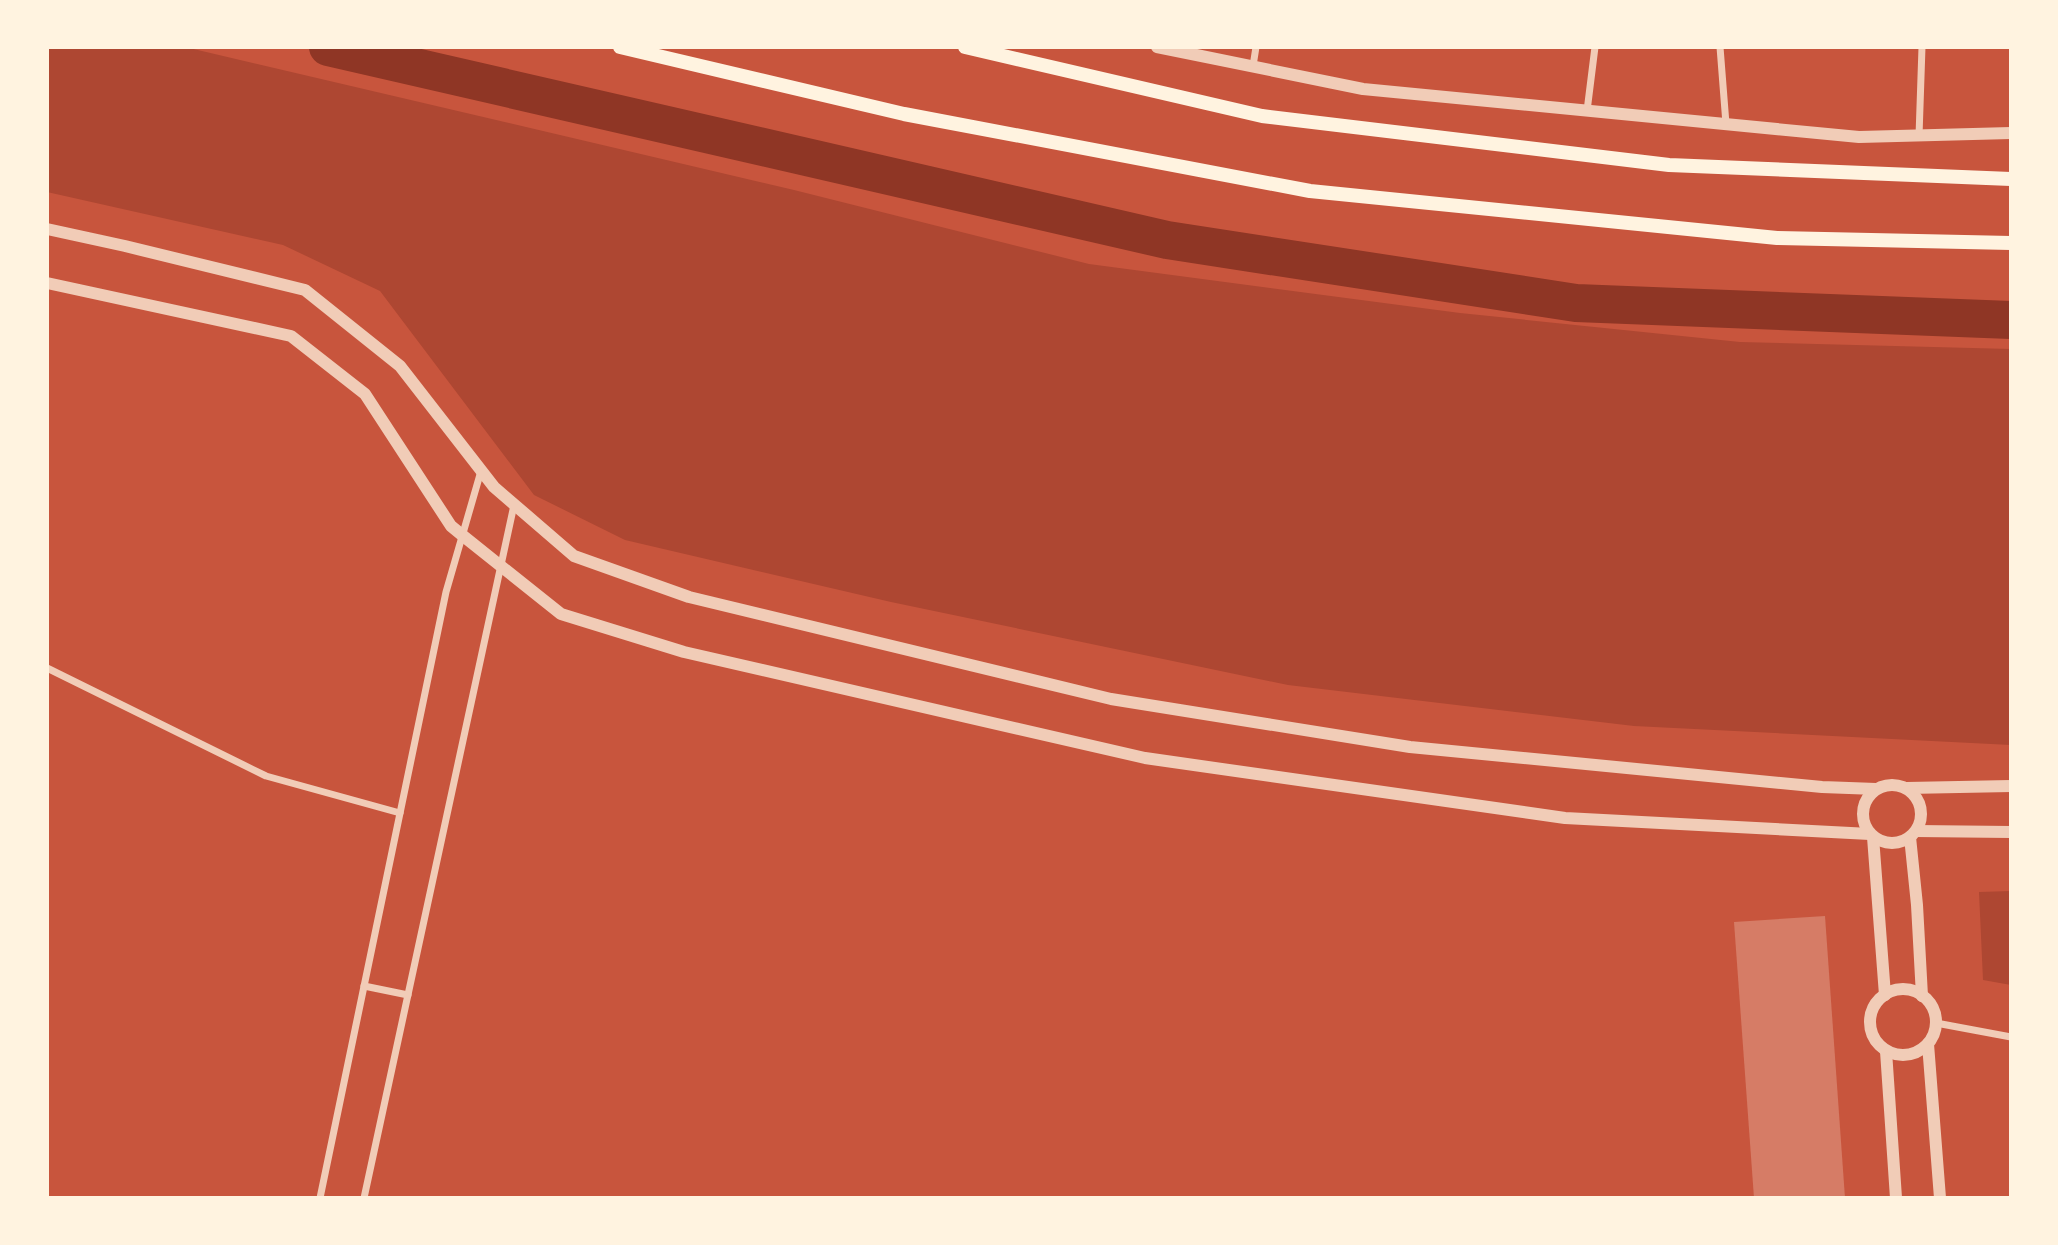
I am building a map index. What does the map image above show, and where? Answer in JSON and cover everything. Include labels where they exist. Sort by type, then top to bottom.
[{"type":"main road","points":[[620,47],[904,114],[1310,191],[1777,238],[2011,243]]},
{"type":"main road","points":[[965,47],[1275,118],[1669,165],[2011,179]]},
{"type":"street","points":[[1157,47],[1363,89],[1859,137],[2011,133]]},
{"type":"street","points":[[1253,66],[1256,47]]},
{"type":"street","points":[[1587,111],[1595,47]]},
{"type":"street","points":[[1720,47],[1726,124]]},
{"type":"street","points":[[1919,136],[1922,47]]},
{"type":"street","points":[[47,229],[305,290],[400,366],[494,488],[574,556],[689,597],[1111,699],[1410,747],[1808,786],[1876,789]]},
{"type":"street","points":[[47,284],[291,336],[365,394],[451,526],[500,566],[561,614],[684,652],[1145,758],[1565,818],[1872,836],[1888,843],[1896,843],[1913,834],[2011,832]]},
{"type":"street","points":[[320,1198],[446,592],[481,470]]},
{"type":"street","points":[[364,1198],[514,505]]},
{"type":"street","points":[[47,668],[266,776],[400,813]]},
{"type":"street","points":[[1885,995],[1872,836],[1865,827],[1863,810],[1869,794],[1892,784],[1907,788],[2011,786]]},
{"type":"street","points":[[1907,788],[1920,803],[1920,822],[1913,834],[1922,996]]},
{"type":"street","points":[[364,986],[408,995]]},
{"type":"street","points":[[1904,989],[1922,996],[1934,1012],[1934,1034],[1920,1051],[1909,1055],[1886,1051],[1872,1033],[1870,1022],[1877,1002],[1885,995],[1904,989]]},
{"type":"street","points":[[1936,1023],[2011,1037]]},
{"type":"street","points":[[1928,1044],[1940,1198]]},
{"type":"street","points":[[1886,1051],[1896,1198]]},
{"type":"shaded area","points":[[47,47],[185,47],[794,190],[1089,264],[1460,313],[1740,342],[2011,349],[2011,745],[1634,726],[1288,685],[891,602],[625,540],[534,495],[380,291],[283,245],[47,192]]},
{"type":"shaded area","points":[[2011,891],[2011,985],[1983,980],[1979,892]]},
{"type":"building","points":[[1825,916],[1845,1198],[1754,1198],[1734,922]]},
{"type":"waterway","points":[[328,47],[1167,240],[1576,303],[2011,320]]}]
